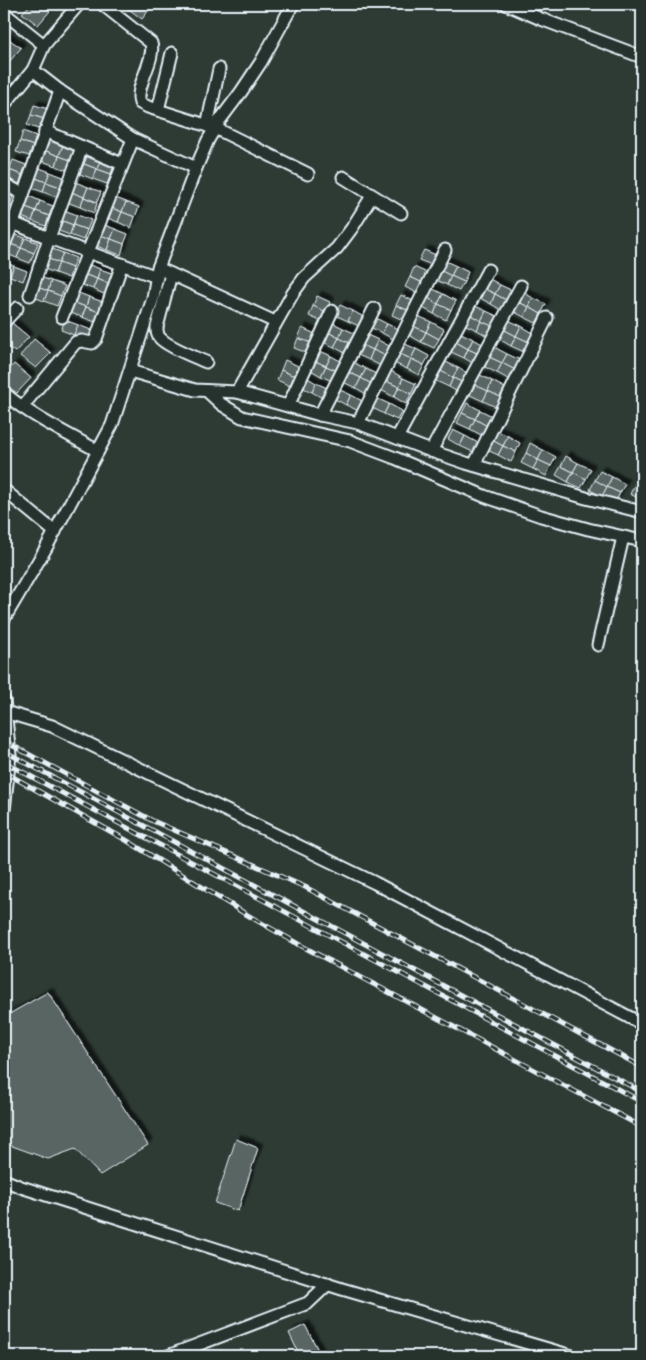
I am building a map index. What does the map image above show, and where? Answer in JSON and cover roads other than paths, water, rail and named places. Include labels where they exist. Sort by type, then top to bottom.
[{"type":"street","points":[[4,106],[33,70],[44,45],[79,4]]},
{"type":"street","points":[[102,4],[151,43],[152,49],[138,96],[143,105],[211,127],[308,174]]},
{"type":"street","points":[[211,127],[261,62],[293,4]]},
{"type":"street","points":[[506,4],[642,57]]},
{"type":"street","points":[[4,13],[44,45]]},
{"type":"street","points":[[158,110],[172,53]]},
{"type":"street","points":[[4,619],[55,532],[112,425],[153,298],[158,272],[208,140],[219,69]]},
{"type":"street","points":[[33,70],[60,91],[133,139],[196,168]]},
{"type":"street","points":[[4,244],[60,91]]},
{"type":"street","points":[[45,132],[122,164]]},
{"type":"street","points":[[62,317],[133,139]]},
{"type":"street","points":[[30,294],[82,147]]},
{"type":"street","points":[[343,177],[401,213]]},
{"type":"street","points":[[4,184],[23,194]]},
{"type":"street","points":[[237,392],[293,293],[304,278],[337,248],[372,196]]},
{"type":"street","points":[[13,223],[122,264],[170,274],[275,322]]},
{"type":"street","points":[[358,423],[445,250]]},
{"type":"street","points":[[22,407],[76,342],[92,343],[96,339],[122,264]]},
{"type":"street","points":[[397,438],[488,270]]},
{"type":"street","points":[[170,274],[157,327],[158,337],[166,343],[206,362]]},
{"type":"street","points":[[431,451],[521,286]]},
{"type":"street","points":[[4,322],[16,308]]},
{"type":"street","points":[[320,415],[374,309]]},
{"type":"street","points":[[288,406],[332,311]]},
{"type":"street","points":[[474,465],[547,318]]},
{"type":"street","points":[[130,371],[195,390],[237,392],[320,415],[358,423],[474,465],[586,498],[642,512]]},
{"type":"street","points":[[207,391],[221,404],[242,417],[350,441],[484,496],[541,516],[642,541]]},
{"type":"street","points":[[4,393],[44,421],[98,451]]},
{"type":"street","points":[[4,490],[55,532]]},
{"type":"street","points":[[598,645],[623,537]]},
{"type":"street","points":[[4,811],[10,755],[4,706],[52,726],[375,882],[642,1024]]},
{"type":"street","points":[[4,1180],[328,1284],[572,1356]]},
{"type":"street","points":[[168,1356],[308,1303],[328,1284]]},
{"type":"railway","points":[[4,741],[153,821],[305,887],[642,1067]]},
{"type":"railway","points":[[4,751],[642,1092]]},
{"type":"railway","points":[[4,762],[642,1102]]},
{"type":"railway","points":[[4,772],[126,840],[244,913],[300,945],[642,1127]]}]
